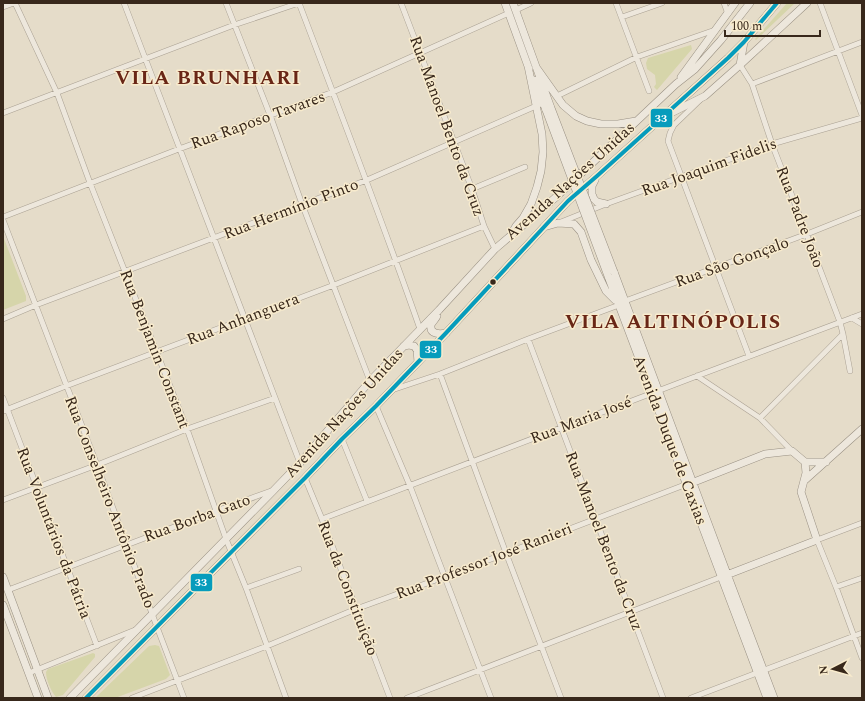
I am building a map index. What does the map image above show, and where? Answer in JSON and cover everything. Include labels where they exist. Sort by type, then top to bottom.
[{"type":"main road","name":"Avenida Duque de Caxias","points":[[505,3],[528,66],[547,107],[611,274],[620,303],[761,672],[774,698]]},
{"type":"main road","name":"Avenida Nações Unidas","points":[[676,84],[735,3]]},
{"type":"main road","name":"Avenida Nações Unidas","points":[[70,698],[300,463],[370,381],[439,310],[495,249],[554,198],[676,84],[695,69],[721,40],[750,3]]},
{"type":"main road","name":"Avenida Nações Unidas","points":[[86,698],[376,406],[568,201],[744,42],[777,3]]},
{"type":"main road","points":[[660,118],[705,96],[807,3]]},
{"type":"main road","name":"Avenida Duque de Caxias","points":[[515,6],[536,67],[547,107]]},
{"type":"main road","points":[[740,65],[744,42]]},
{"type":"main road","points":[[511,236],[531,204],[541,170],[543,152],[542,134],[528,66]]},
{"type":"main road","points":[[536,67],[563,105],[576,116],[587,122],[601,124],[636,122]]},
{"type":"main road","points":[[597,176],[592,186],[592,194],[597,202],[606,204]]},
{"type":"main road","points":[[542,228],[558,223],[574,224],[581,232],[591,260],[606,291],[620,303]]},
{"type":"main road","points":[[439,310],[436,319],[431,325],[432,330],[435,333],[446,333]]},
{"type":"main road","points":[[404,346],[414,346],[418,362]]},
{"type":"main road","points":[[803,482],[862,429]]},
{"type":"main road","points":[[792,451],[805,462],[826,462]]},
{"type":"main road","name":"Rua Professor José Ranieri","points":[[690,483],[765,454],[792,451]]},
{"type":"main road","points":[[724,576],[817,540],[801,492],[806,473],[805,462]]},
{"type":"main road","points":[[3,577],[48,698]]},
{"type":"main road","points":[[3,605],[38,698]]},
{"type":"main road","name":"Avenida Duque de Caxias","points":[[761,672],[767,698]]},
{"type":"street","points":[[3,7],[15,3]]},
{"type":"street","name":"Rua Benjamin Constant","points":[[15,3],[56,93],[187,429],[226,539],[246,588],[286,698]]},
{"type":"street","points":[[124,3],[300,463]]},
{"type":"street","points":[[226,3],[270,115],[302,204],[370,381]]},
{"type":"street","points":[[3,113],[234,25],[299,3],[367,180],[420,329]]},
{"type":"street","name":"Rua Manoel Bento da Cruz","points":[[401,3],[472,189],[484,226],[495,249]]},
{"type":"street","points":[[515,6],[531,3]]},
{"type":"street","points":[[616,3],[649,91]]},
{"type":"street","points":[[622,17],[662,3]]},
{"type":"street","points":[[724,3],[728,14]]},
{"type":"street","points":[[820,3],[862,116]]},
{"type":"street","name":"Rua Raposo Tavares","points":[[3,217],[179,148],[333,92],[509,13]]},
{"type":"street","points":[[557,96],[637,57],[715,30]]},
{"type":"street","points":[[752,84],[862,42]]},
{"type":"street","name":"Rua Padre João","points":[[740,65],[752,84],[772,144],[840,322],[850,372]]},
{"type":"street","points":[[705,96],[674,125],[668,141],[749,356]]},
{"type":"street","name":"Rua Hermínio Pinto","points":[[3,319],[36,305],[367,180],[536,106],[547,107]]},
{"type":"street","name":"Rua Joaquim Fidelis","points":[[558,223],[606,204],[772,144],[862,116]]},
{"type":"street","points":[[472,189],[525,167]]},
{"type":"street","name":"Rua São Gonçalo","points":[[389,391],[440,374],[620,303],[807,234],[862,212]]},
{"type":"street","name":"Rua Conselheiro Antônio Prado","points":[[3,220],[184,698]]},
{"type":"street","name":"Rua Anhanguera","points":[[5,410],[334,285],[484,226]]},
{"type":"street","name":"Rua Maria José","points":[[322,519],[862,314]]},
{"type":"street","points":[[852,318],[862,324]]},
{"type":"street","points":[[760,418],[843,334]]},
{"type":"street","name":"Rua Manoel Bento da Cruz","points":[[528,339],[663,698]]},
{"type":"street","points":[[440,374],[561,698]]},
{"type":"street","points":[[696,376],[760,418],[792,451]]},
{"type":"street","name":"Rua Voluntários da Pátria","points":[[3,398],[5,410],[37,487],[97,646]]},
{"type":"street","points":[[3,500],[187,429],[275,398]]},
{"type":"street","points":[[376,406],[410,486],[491,698]]},
{"type":"street","points":[[342,439],[367,501]]},
{"type":"street","name":"Rua da Constituição","points":[[305,478],[390,698]]},
{"type":"street","name":"Rua Professor José Ranieri","points":[[132,698],[267,646],[356,609],[690,483]]},
{"type":"street","name":"Rua Borba Gato","points":[[8,590],[126,544],[274,490]]},
{"type":"street","points":[[862,523],[817,540],[862,658]]},
{"type":"street","points":[[246,588],[299,569]]},
{"type":"street","points":[[407,698],[724,576]]},
{"type":"street","points":[[836,587],[862,578]]},
{"type":"street","points":[[28,673],[136,630]]},
{"type":"street","points":[[691,698],[862,633]]},
{"type":"green space","points":[[787,3],[795,3],[756,40],[755,39]]},
{"type":"green space","points":[[691,45],[692,49],[657,90],[654,87],[656,84],[655,75],[647,69],[646,63],[648,58]]},
{"type":"green space","points":[[3,236],[26,296],[26,301],[3,310]]},
{"type":"green space","points":[[149,646],[159,646],[170,675],[166,679],[115,698],[95,698]]},
{"type":"green space","points":[[93,653],[95,654],[95,657],[63,695],[56,697],[47,678],[46,672],[48,669]]},
{"type":"transit line","name":"33","points":[[86,698],[376,406],[568,201],[728,58],[744,42],[777,3]]},
{"type":"district","name":"VILA BRUNHARI","points":[[208,78]]},
{"type":"district","name":"VILA ALTINÓPOLIS","points":[[673,322]]}]
